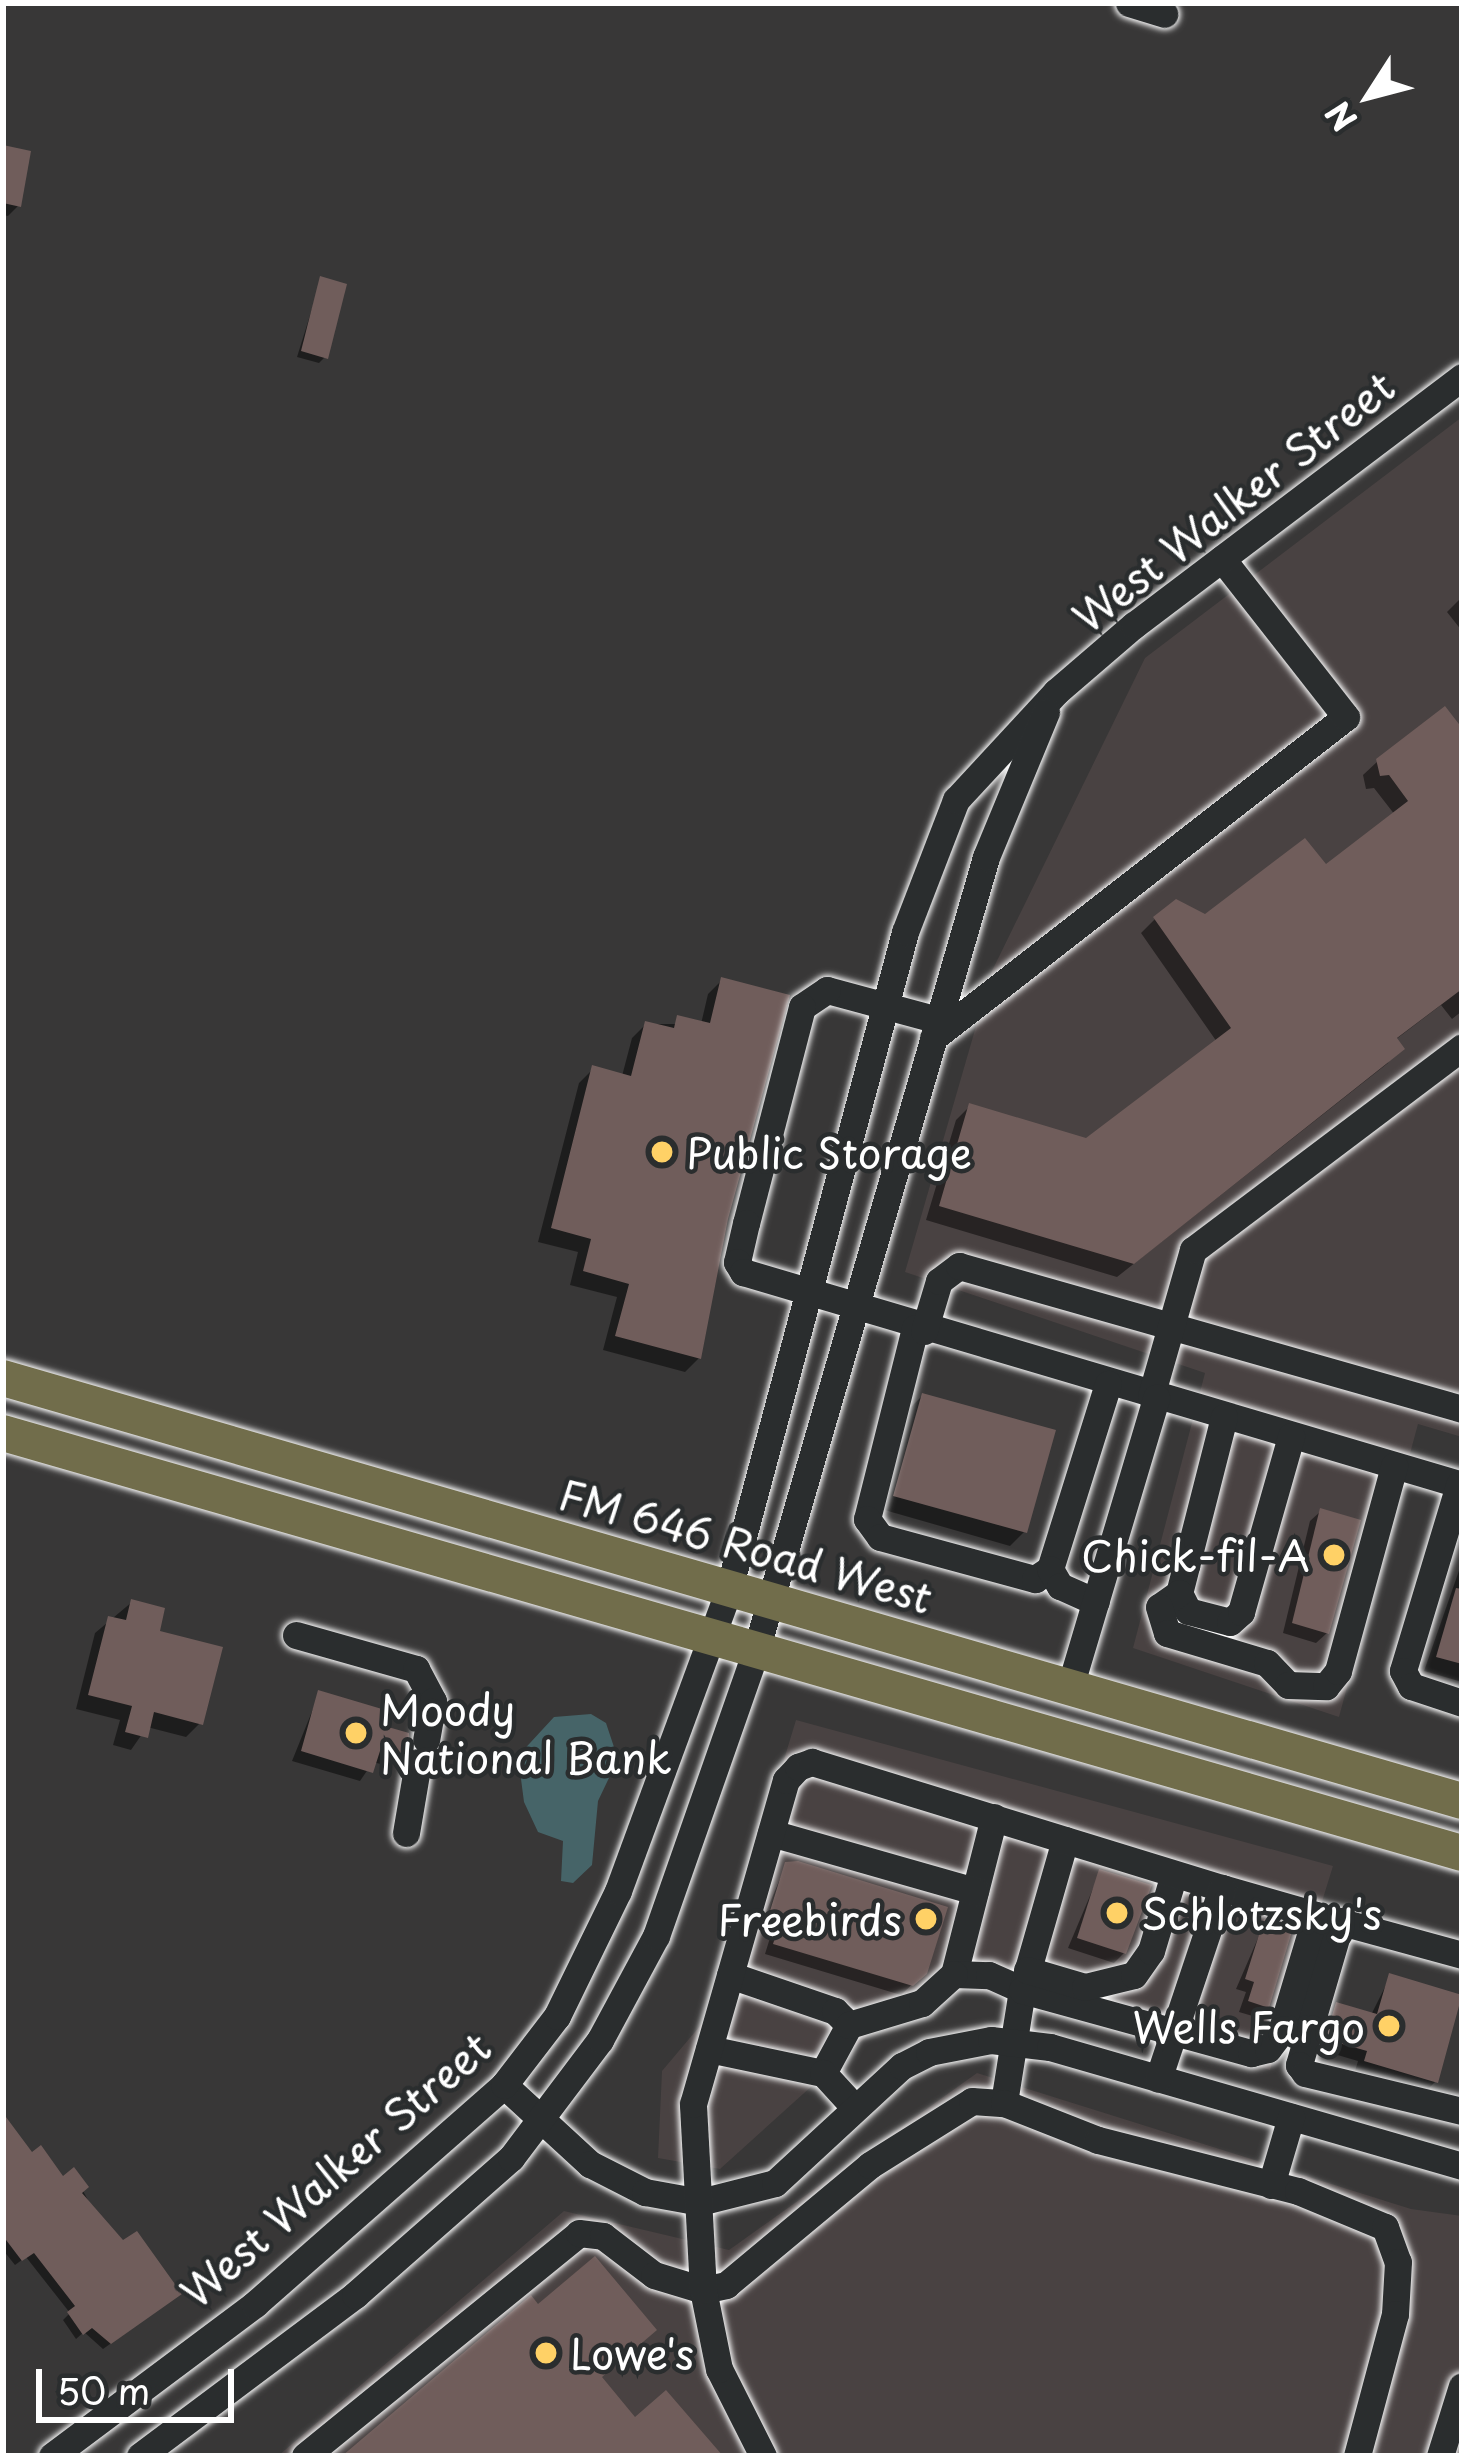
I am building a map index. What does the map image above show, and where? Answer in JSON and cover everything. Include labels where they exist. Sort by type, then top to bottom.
[{"type":"main road","name":"FM 646 Road West","points":[[3,1378],[1462,1801]]},
{"type":"main road","points":[[3,1433],[1462,1853]]},
{"type":"street","points":[[1129,3],[1164,14]]},
{"type":"street","name":"West Walker Street","points":[[52,2456],[255,2304],[504,2085],[557,2016],[618,1891],[729,1589],[885,1004],[933,845],[956,800],[1056,692],[1462,377]]},
{"type":"street","points":[[1222,559],[1346,717],[935,1029],[885,1004],[827,991],[802,1007],[737,1262],[743,1272],[920,1330],[1461,1485],[1455,1526],[1402,1671],[1411,1686],[1462,1703]]},
{"type":"street","name":"West Walker Street","points":[[140,2456],[355,2295],[511,2158],[600,2040],[656,1936],[757,1647],[1002,809],[1056,692]]},
{"type":"street","points":[[1070,1688],[1193,1250],[1462,1047]]},
{"type":"street","points":[[1108,1384],[1050,1569],[1035,1579],[880,1538],[867,1519],[920,1330],[939,1281],[959,1266],[1462,1409]]},
{"type":"street","points":[[1224,1417],[1179,1593],[1159,1607],[1157,1621],[1167,1633],[1267,1663],[1288,1685],[1326,1687],[1338,1671],[1394,1466]]},
{"type":"street","points":[[1179,1593],[1188,1611],[1230,1622],[1241,1612],[1291,1436]]},
{"type":"street","points":[[1050,1569],[1060,1586],[1096,1602]]},
{"type":"street","points":[[296,1635],[416,1669],[433,1701],[406,1833]]},
{"type":"street","points":[[763,2456],[719,2369],[703,2290],[693,2104],[786,1780],[812,1762],[1174,1874],[1462,1954]]},
{"type":"street","points":[[823,2073],[849,2025],[922,2003],[955,1974],[994,1817]]},
{"type":"street","points":[[771,1833],[975,1891]]},
{"type":"street","points":[[1004,2102],[1025,1980],[1065,1840]]},
{"type":"street","points":[[955,1974],[1085,1987],[1134,1975],[1151,1951],[1174,1874]]},
{"type":"street","points":[[1158,2079],[1222,1888]]},
{"type":"street","points":[[1025,1980],[1173,2032],[1251,2053],[1268,2049],[1281,2032],[1329,1918]]},
{"type":"street","points":[[1329,1918],[1300,2065],[1333,2080],[1462,2111]]},
{"type":"street","points":[[730,1975],[835,2011],[849,2025]]},
{"type":"street","points":[[504,2085],[621,2182],[700,2202],[775,2182],[806,2161],[854,2107],[929,2052],[1013,2040],[1462,2166]]},
{"type":"street","points":[[710,2049],[823,2073],[854,2107]]},
{"type":"street","points":[[1322,2125],[1333,2080]]},
{"type":"street","points":[[305,2456],[579,2233],[603,2236],[654,2275],[703,2290],[726,2284],[943,2113],[972,2101],[1004,2102],[1098,2140],[1271,2185],[1385,2227],[1398,2262],[1395,2314],[1357,2456]]},
{"type":"street","points":[[1271,2185],[1291,2117]]},
{"type":"street","points":[[1440,2456],[1462,2386]]},
{"type":"shaded area","points":[[1462,417],[1462,1437],[1418,1424],[1339,1717],[1133,1648],[1205,1373],[905,1272],[992,971],[1145,658]]},
{"type":"shaded area","points":[[796,1720],[1333,1866],[1270,2070],[967,1982],[875,2029],[720,2169],[658,2158],[662,2071],[705,2020]]},
{"type":"shaded area","points":[[977,2073],[1411,2209],[1462,2216],[1462,2456],[278,2456],[564,2211],[729,2250]]},
{"type":"water","points":[[591,1714],[606,1723],[618,1759],[598,1801],[592,1865],[573,1883],[561,1881],[563,1841],[538,1832],[524,1802],[518,1756],[554,1717]]},
{"type":"building","points":[[3,145],[31,151],[21,207],[3,203]]},
{"type":"building","points":[[320,276],[347,284],[328,359],[301,351]]},
{"type":"building","points":[[1445,706],[1462,728],[1462,989],[1397,1038],[1405,1049],[1134,1264],[939,1206],[969,1103],[1086,1138],[1231,1028],[1153,917],[1176,899],[1205,914],[1305,838],[1326,864],[1408,801],[1389,775],[1380,776],[1376,759]]},
{"type":"building","name":"Public Storage","points":[[721,977],[790,995],[728,1219],[701,1359],[615,1336],[629,1284],[583,1271],[591,1239],[551,1228],[592,1065],[631,1076],[645,1021],[674,1028],[677,1015],[710,1023]]},
{"type":"building","points":[[922,1393],[1056,1430],[1027,1533],[893,1496]]},
{"type":"building","name":"Chick-fil-A","points":[[1320,1508],[1361,1520],[1329,1634],[1292,1623]]},
{"type":"building","points":[[1456,1588],[1462,1589],[1462,1664],[1436,1657]]},
{"type":"building","points":[[131,1599],[165,1608],[160,1631],[223,1647],[203,1725],[154,1712],[148,1738],[125,1732],[132,1706],[88,1695],[108,1616],[126,1620]]},
{"type":"building","name":"Moody National Bank","points":[[318,1690],[392,1712],[388,1727],[409,1733],[410,1746],[401,1757],[380,1751],[373,1773],[301,1751]]},
{"type":"building","points":[[798,1861],[948,1907],[927,1974],[913,1986],[773,1944],[782,1915],[770,1911],[785,1862]]},
{"type":"building","name":"Schlotzsky's","points":[[1099,1869],[1152,1885],[1126,1954],[1077,1938]]},
{"type":"building","points":[[1264,1919],[1293,1928],[1269,2008],[1248,2001],[1254,1982],[1245,1979]]},
{"type":"building","name":"Wells Fargo","points":[[1389,1973],[1462,1995],[1438,2083],[1364,2061],[1367,2051],[1325,2039],[1336,2002],[1377,2014]]},
{"type":"building","points":[[3,2113],[32,2152],[41,2145],[63,2176],[74,2167],[89,2187],[82,2193],[123,2240],[137,2231],[182,2294],[111,2344],[92,2328],[83,2335],[67,2312],[75,2306],[34,2253],[22,2261],[3,2236]]},
{"type":"building","name":"Lowe's","points":[[595,2256],[657,2330],[602,2377],[635,2417],[666,2390],[723,2456],[342,2456],[531,2295],[538,2304]]},
{"type":"place","name":"Public Storage","points":[[662,1152]]},
{"type":"place","name":"Chick-fil-A","points":[[1334,1555]]},
{"type":"place","name":"Moody National Bank","points":[[356,1733]]},
{"type":"place","name":"Schlotzsky's","points":[[1117,1913]]},
{"type":"place","name":"Freebirds","points":[[926,1919]]},
{"type":"place","name":"Wells Fargo","points":[[1389,2026]]},
{"type":"place","name":"Lowe's","points":[[546,2353]]}]
